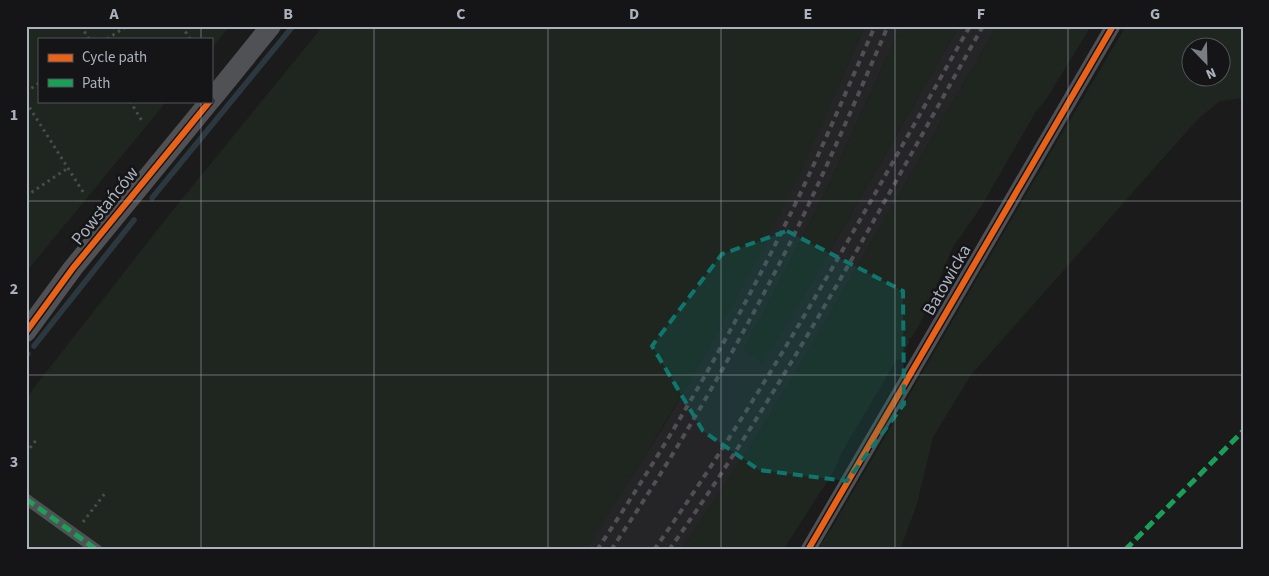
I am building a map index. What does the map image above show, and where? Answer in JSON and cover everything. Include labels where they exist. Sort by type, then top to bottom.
[{"type":"street","name":"Powstańców","points":[[212,99],[272,26]]},
{"type":"street","name":"Batowicka","points":[[808,550],[1114,26]]},
{"type":"street","name":"Powstańców","points":[[26,332],[73,268],[209,102]]},
{"type":"street","points":[[26,499],[97,550]]},
{"type":"path","points":[[81,26],[88,38]]},
{"type":"path","points":[[109,38],[127,26]]},
{"type":"path","points":[[182,26],[189,38]]},
{"type":"path","points":[[26,92],[38,84]]},
{"type":"path","points":[[26,102],[85,194]]},
{"type":"path","points":[[131,102],[142,121]]},
{"type":"path","points":[[26,196],[68,168]]},
{"type":"path","points":[[26,453],[37,439]]},
{"type":"highlighted area","points":[[787,231],[903,291],[904,404],[847,481],[759,470],[703,431],[652,346],[722,254]]},
{"type":"shaded area","points":[[26,26],[230,26],[212,48],[212,38],[38,38],[38,102],[166,102],[26,272]]},
{"type":"shaded area","points":[[323,26],[865,26],[808,154],[752,269],[672,412],[585,550],[26,550],[26,398],[168,216]]},
{"type":"shaded area","points":[[865,26],[901,26],[823,197],[744,350],[763,362],[817,273],[959,26],[997,26],[793,377],[750,447],[681,550],[585,550],[665,424],[721,326],[800,172]]},
{"type":"shaded area","points":[[901,26],[959,26],[763,363],[744,350],[823,197]]},
{"type":"shaded area","points":[[997,26],[1091,26],[1047,98],[1035,113],[981,207],[953,247],[920,324],[911,338],[909,338],[909,343],[900,360],[897,359],[841,454],[834,471],[783,550],[681,550],[750,447],[793,377]]},
{"type":"shaded area","points":[[1126,26],[1243,26],[1243,98],[1220,101],[1197,120],[971,375],[933,437],[917,504],[900,550],[817,550],[830,531]]},
{"type":"waterway","points":[[152,198],[293,26]]},
{"type":"waterway","points":[[34,346],[134,220]]},
{"type":"railway","points":[[597,550],[672,432],[740,312],[807,179],[875,26]]},
{"type":"railway","points":[[611,550],[685,434],[774,274],[843,130],[888,26]]},
{"type":"railway","points":[[654,550],[739,423],[779,357],[857,226],[970,26]]},
{"type":"railway","points":[[669,550],[754,423],[794,358],[871,226],[983,26]]},
{"type":"marked path","points":[[1125,550],[1243,431]]},
{"type":"marked path","points":[[26,499],[97,550]]},
{"type":"cycle path","points":[[808,550],[1113,26]]},
{"type":"cycle path","points":[[26,332],[73,268],[209,102]]}]
